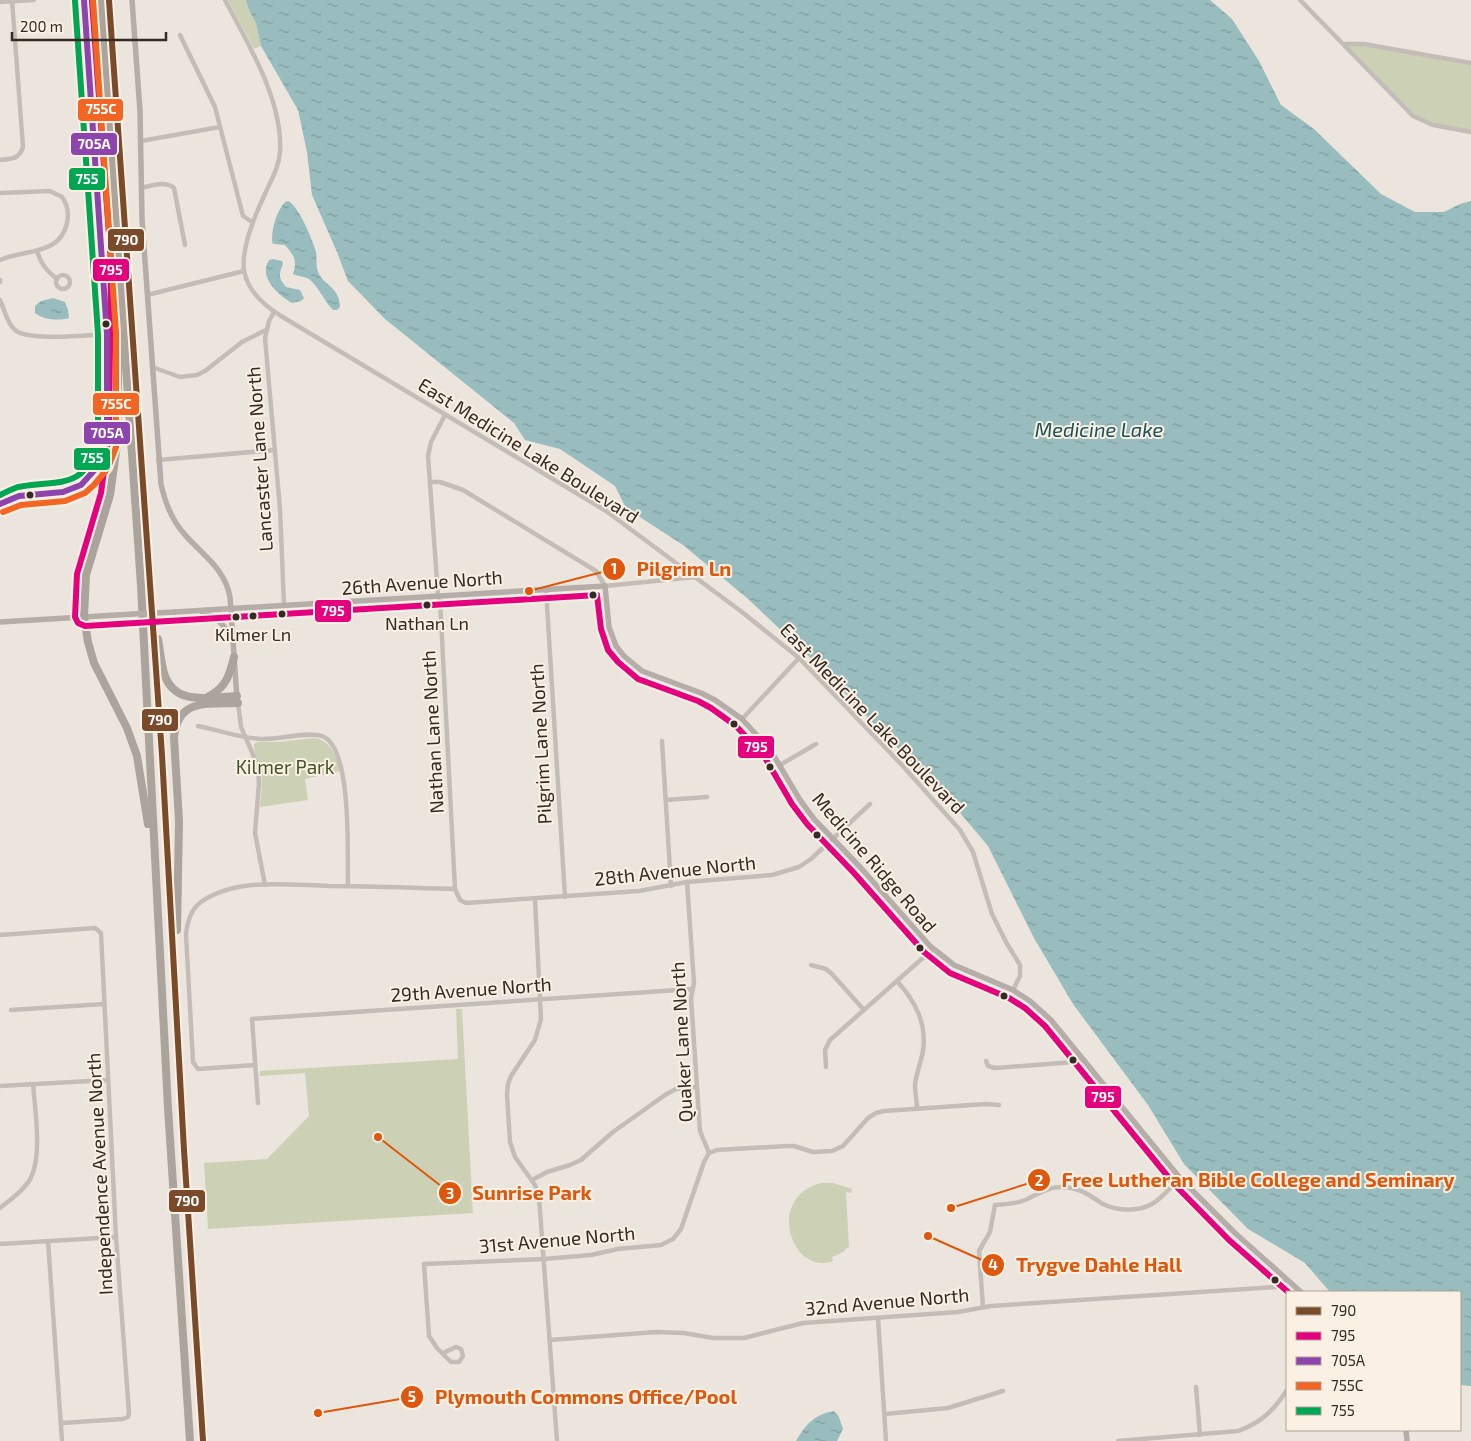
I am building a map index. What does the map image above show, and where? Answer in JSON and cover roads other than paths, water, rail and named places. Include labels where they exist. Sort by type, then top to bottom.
[{"type":"highway","points":[[101,0],[141,586],[170,1138],[190,1441]]},
{"type":"highway","points":[[109,0],[150,590],[203,1441]]},
{"type":"highway","points":[[120,262],[117,445],[110,496],[86,575],[84,617],[94,663],[127,728],[138,756],[156,882]]},
{"type":"highway","points":[[150,590],[164,673],[172,689],[181,696],[189,698],[238,699]]},
{"type":"highway","points":[[203,698],[212,695],[225,684],[232,668],[234,657]]},
{"type":"highway","points":[[173,952],[177,929],[179,821],[175,726],[179,717],[186,710],[194,706],[238,699]]},
{"type":"street","points":[[0,2],[34,0]]},
{"type":"street","points":[[0,504],[19,496],[55,494],[72,489],[88,478],[100,463],[107,445],[107,334],[84,0]]},
{"type":"street","points":[[132,0],[141,141],[141,188],[147,295],[161,484],[168,508],[184,534],[215,564],[222,573],[229,590],[239,719],[245,737],[256,759],[258,769],[256,833],[265,885]]},
{"type":"street","points":[[147,295],[244,271],[252,222],[277,169],[280,152],[279,134],[268,87],[256,59],[225,0]]},
{"type":"street","points":[[1300,0],[1413,116],[1444,128],[1471,132]]},
{"type":"street","points":[[0,160],[12,159],[20,154],[22,147],[12,1]]},
{"type":"street","points":[[180,35],[215,107],[240,210],[243,216],[252,222]]},
{"type":"street","points":[[1344,44],[1364,44],[1471,63]]},
{"type":"street","points":[[141,141],[220,127]]},
{"type":"street","points":[[141,188],[161,184],[169,184],[174,188],[185,245]]},
{"type":"street","points":[[0,193],[50,191],[59,194],[66,203],[68,219],[63,234],[49,247],[0,260]]},
{"type":"street","points":[[37,251],[46,270],[57,279]]},
{"type":"street","name":"East Medicine Lake Boulevard","points":[[244,271],[254,293],[274,312],[606,510],[770,633],[799,658],[901,764],[960,830],[973,852],[992,914],[1020,965],[1020,976],[1013,990]]},
{"type":"street","points":[[0,300],[10,324],[18,333],[23,335],[39,337],[107,334]]},
{"type":"street","name":"Lancaster Lane North","points":[[274,312],[266,330],[266,348],[275,450],[284,605]]},
{"type":"street","points":[[152,367],[180,376],[196,375],[205,371],[242,342],[266,330]]},
{"type":"street","name":"Nathan Lane North","points":[[445,415],[430,447],[428,456],[438,596],[440,600],[455,889],[460,900]]},
{"type":"street","points":[[158,460],[275,450]]},
{"type":"street","points":[[430,482],[440,482],[463,490],[596,571],[606,586]]},
{"type":"street","name":"26th Avenue North","points":[[0,622],[606,586],[695,577]]},
{"type":"street","name":"Medicine Ridge Road","points":[[606,586],[609,627],[616,646],[624,656],[642,671],[702,693],[742,719],[763,741],[814,819],[933,949],[954,965],[1013,990]]},
{"type":"street","name":"Pilgrim Lane North","points":[[546,589],[565,896]]},
{"type":"street","points":[[196,610],[212,615],[221,622],[228,632],[234,648]]},
{"type":"street","points":[[742,719],[799,658]]},
{"type":"street","points":[[198,726],[245,737],[275,739],[314,734],[326,738],[333,744],[342,770],[346,794],[348,886]]},
{"type":"street","points":[[662,741],[671,886]]},
{"type":"street","points":[[780,765],[816,744]]},
{"type":"street","points":[[666,800],[707,797]]},
{"type":"street","name":"28th Avenue North","points":[[460,900],[466,903],[639,892],[687,882],[787,872],[811,859],[870,804]]},
{"type":"street","name":"Quaker Lane North","points":[[687,882],[694,983],[691,998],[696,1087],[700,1131],[709,1153]]},
{"type":"street","points":[[258,1103],[255,1065],[198,1069],[193,1062],[186,935],[190,914],[201,902],[226,891],[265,885],[455,889]]},
{"type":"street","points":[[535,899],[541,1019],[538,1034],[511,1076],[507,1095],[510,1142],[515,1157],[532,1180],[539,1197],[557,1441]]},
{"type":"street","name":"Independence Avenue North","points":[[0,935],[95,928],[101,933],[116,1237],[129,1413],[128,1417],[117,1420],[61,1424]]},
{"type":"street","points":[[826,1067],[824,1056],[826,1045],[933,949]]},
{"type":"street","points":[[811,966],[826,969],[831,973],[864,1010]]},
{"type":"street","points":[[898,981],[918,1010],[922,1024],[923,1050],[915,1084],[917,1109]]},
{"type":"street","name":"29th Avenue North","points":[[255,1065],[252,1019],[693,989]]},
{"type":"street","points":[[1013,990],[1030,1001],[1051,1020],[1180,1178],[1235,1233],[1300,1291]]},
{"type":"street","points":[[11,1010],[104,1004]]},
{"type":"street","points":[[986,1061],[988,1066],[995,1068],[1083,1060]]},
{"type":"street","points":[[0,1086],[108,1080]]},
{"type":"street","points":[[0,1208],[26,1186],[34,1171],[37,1152],[33,1084]]},
{"type":"street","points":[[532,1180],[547,1172],[581,1160],[613,1132],[665,1095],[676,1090],[696,1087]]},
{"type":"street","points":[[709,1153],[717,1150],[787,1146],[794,1146],[813,1152],[832,1151],[843,1146],[868,1118],[876,1113],[986,1104],[1000,1105]]},
{"type":"street","name":"31st Avenue North","points":[[443,1353],[436,1348],[429,1336],[424,1264],[544,1259],[661,1245],[672,1239],[683,1224],[704,1162],[709,1153]]},
{"type":"street","points":[[983,1307],[979,1251],[990,1232],[995,1205],[1019,1202],[1042,1191],[1059,1187],[1080,1190],[1104,1204],[1126,1210],[1152,1204],[1180,1178]]},
{"type":"street","points":[[0,1244],[116,1237]]},
{"type":"street","points":[[48,1241],[62,1441]]},
{"type":"street","name":"32nd Avenue North","points":[[550,1340],[656,1332],[684,1333],[728,1340],[744,1338],[803,1323],[958,1312],[983,1307],[1276,1287],[1286,1280]]},
{"type":"street","points":[[878,1318],[886,1441]]},
{"type":"street","points":[[1196,1388],[1200,1435]]},
{"type":"street","points":[[885,1414],[948,1408],[1003,1391]]},
{"type":"street","points":[[1118,1441],[1225,1433],[1250,1427],[1271,1412],[1286,1391]]},
{"type":"water","name":"Medicine Lake","points":[[246,0],[1210,0],[1232,19],[1259,61],[1281,105],[1314,129],[1381,194],[1415,212],[1444,212],[1471,201],[1471,1386],[1461,1385],[1461,1291],[1329,1291],[1305,1263],[1248,1229],[1184,1164],[1148,1105],[1073,1004],[1034,938],[988,846],[945,795],[818,665],[747,598],[683,545],[626,508],[615,486],[560,449],[525,440],[514,423],[385,319],[348,281],[312,195],[307,152],[298,110],[261,46],[256,23]]},
{"type":"water","points":[[288,201],[297,210],[309,232],[316,252],[319,274],[337,294],[340,307],[337,310],[333,310],[309,279],[293,274],[294,259],[285,245],[273,244],[272,236],[275,220],[279,210]]},
{"type":"water","points":[[269,260],[282,261],[280,276],[282,281],[286,287],[300,290],[304,298],[301,301],[292,303],[271,285],[266,273],[266,266]]},
{"type":"water","points":[[53,298],[65,302],[69,318],[51,319],[35,313],[35,306],[41,301]]},
{"type":"water","points":[[834,1411],[839,1417],[843,1429],[837,1441],[796,1441],[811,1421],[827,1412]]},
{"type":"place","name":"Pilgrim Ln","points":[[529,591]]},
{"type":"place","name":"Nathan Ln","points":[[427,605]]},
{"type":"place","name":"Kilmer Ln","points":[[253,616]]},
{"type":"place","name":"Sunrise Park","points":[[378,1137]]},
{"type":"place","name":"Free Lutheran Bible College and Seminary","points":[[951,1208]]},
{"type":"place","name":"Trygve Dahle Hall","points":[[928,1236]]},
{"type":"place","name":"Plymouth Commons Office/Pool","points":[[318,1413]]},
{"type":"park label","name":"Kilmer Park","points":[[285,766]]}]
